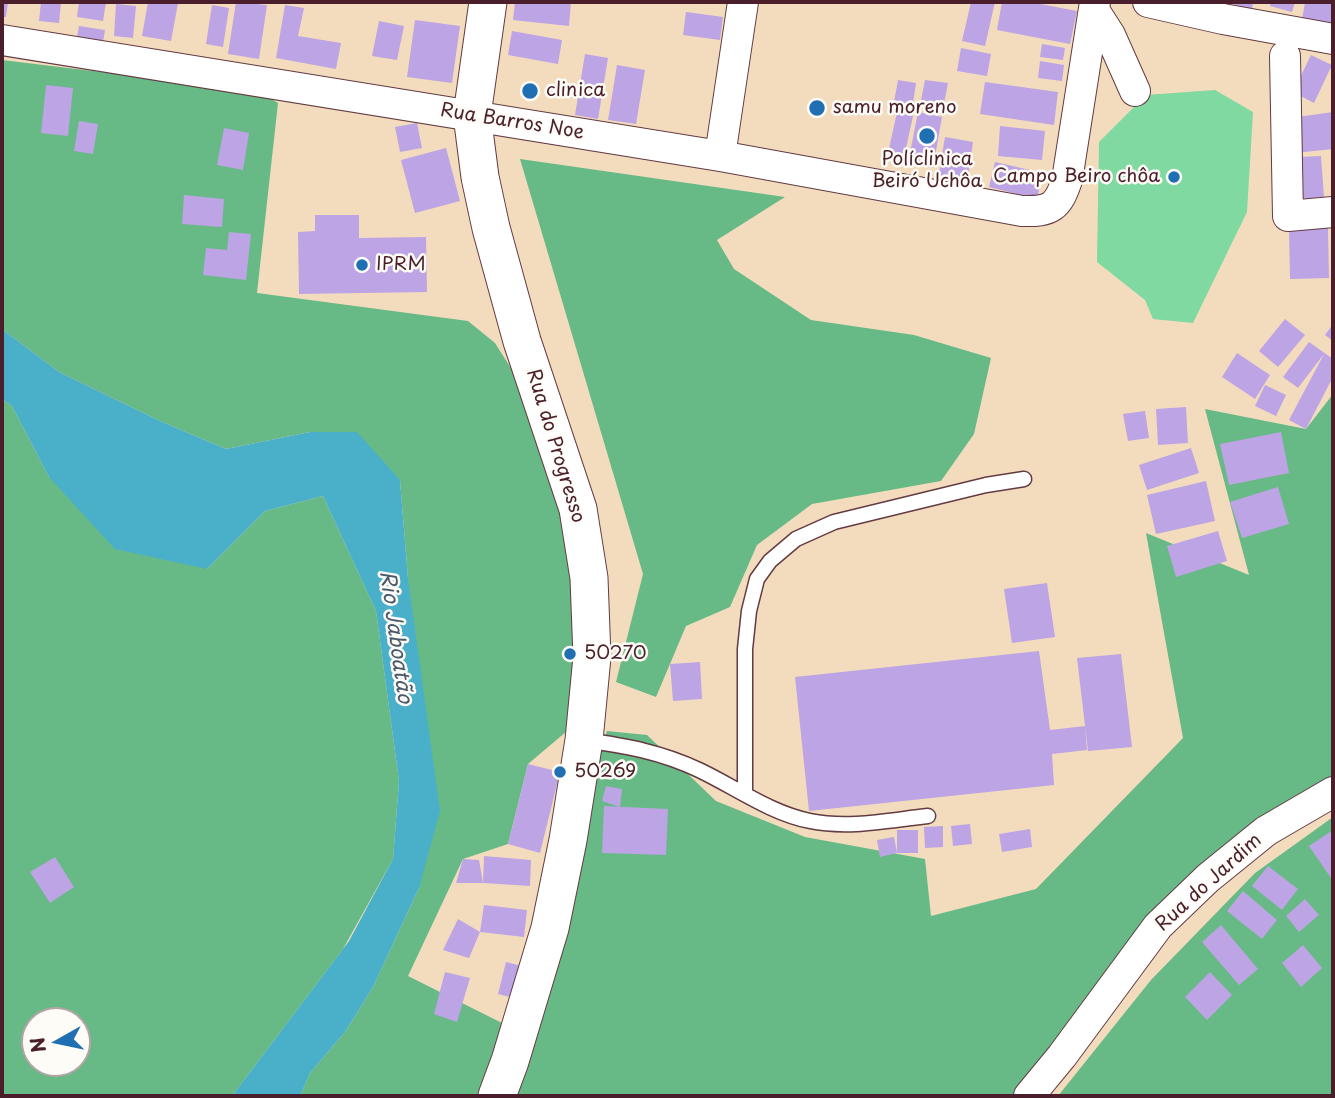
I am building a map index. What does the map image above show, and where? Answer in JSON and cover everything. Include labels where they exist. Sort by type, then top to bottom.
[{"type":"street","name":"Rua do Progresso","points":[[488,2],[472,116],[480,177],[522,341],[578,509],[589,579],[592,657],[584,740],[568,841],[550,928],[510,1061],[496,1096]]},
{"type":"street","points":[[720,156],[743,2]]},
{"type":"street","points":[[1147,2],[1333,39]]},
{"type":"street","name":"Rua Barros Noe","points":[[2,40],[720,156],[1036,212],[1058,202],[1067,180],[1094,6]]},
{"type":"street","points":[[1094,6],[1135,91]]},
{"type":"street","points":[[1285,56],[1288,216],[1333,212]]},
{"type":"street","name":"Rua do Jardim","points":[[1029,1096],[1062,1056],[1157,926],[1208,878],[1265,831],[1333,792]]},
{"type":"lane","points":[[745,794],[745,649],[748,611],[757,579],[769,561],[796,539],[834,522],[986,485],[1024,479]]},
{"type":"lane","points":[[584,740],[654,751],[698,769],[779,812],[807,821],[831,825],[928,816]]},
{"type":"green space","points":[[2,60],[258,91],[278,103],[257,293],[468,321],[495,343],[526,392],[582,579],[573,726],[528,764],[508,844],[463,859],[408,976],[508,1026],[482,1096],[300,1096],[310,1073],[345,1032],[373,987],[419,888],[408,578],[400,480],[310,432],[226,449],[160,421],[59,372],[2,329]]},
{"type":"green space","name":"Campo Beiro chôa","points":[[1215,90],[1253,112],[1247,212],[1193,323],[1153,319],[1145,300],[1097,262],[1099,142],[1146,95]]},
{"type":"green space","points":[[520,159],[785,197],[717,240],[734,269],[811,320],[914,335],[991,358],[974,434],[941,481],[812,504],[757,545],[730,607],[686,626],[656,697],[616,682],[643,574]]},
{"type":"green space","points":[[1333,394],[1333,783],[1155,919],[1013,1096],[500,1096],[607,731],[647,735],[716,801],[805,837],[925,859],[931,916],[1036,889],[1183,738],[1146,533],[1249,575],[1205,409],[1306,429]]},
{"type":"green space","points":[[2,399],[12,406],[49,477],[207,569],[265,511],[323,496],[376,611],[399,781],[393,859],[343,949],[232,1096],[2,1096]]},
{"type":"green space","points":[[1333,817],[1333,1096],[1058,1096],[1151,980],[1255,873]]},
{"type":"water","name":"Rio Jaboatão","points":[[2,329],[59,372],[160,421],[226,449],[310,432],[357,432],[400,480],[408,578],[440,811],[419,888],[373,987],[345,1032],[310,1073],[300,1096],[232,1096],[349,941],[393,859],[399,781],[376,611],[323,496],[265,511],[207,569],[115,549],[49,477],[12,406],[2,399]]},
{"type":"building","points":[[2,2],[8,2],[6,17],[2,17]]},
{"type":"building","points":[[41,2],[61,2],[59,23],[39,21]]},
{"type":"building","points":[[79,2],[106,2],[103,21],[77,17]]},
{"type":"building","points":[[148,2],[178,3],[171,41],[142,36]]},
{"type":"building","points":[[236,2],[267,5],[259,59],[228,54]]},
{"type":"building","points":[[515,2],[571,2],[569,26],[513,20]]},
{"type":"building","points":[[971,2],[995,2],[985,46],[962,41]]},
{"type":"building","points":[[1002,2],[1030,2],[1077,11],[1070,44],[997,30]]},
{"type":"building","points":[[1225,2],[1253,2],[1252,9]]},
{"type":"building","points":[[1271,2],[1295,2],[1292,12],[1270,6]]},
{"type":"building","points":[[1305,2],[1333,2],[1333,26],[1302,20]]},
{"type":"building","points":[[116,4],[136,6],[133,38],[114,36]]},
{"type":"building","points":[[212,5],[229,8],[223,47],[206,44]]},
{"type":"building","points":[[285,5],[304,8],[298,36],[341,43],[336,69],[276,58]]},
{"type":"building","points":[[686,12],[723,17],[720,40],[683,35]]},
{"type":"building","points":[[415,20],[460,26],[452,83],[407,77]]},
{"type":"building","points":[[379,21],[404,26],[397,60],[372,56]]},
{"type":"building","points":[[79,26],[105,30],[102,48],[76,43]]},
{"type":"building","points":[[512,31],[562,40],[558,64],[508,55]]},
{"type":"building","points":[[1042,44],[1065,48],[1063,60],[1040,57]]},
{"type":"building","points":[[961,48],[991,54],[987,76],[957,71]]},
{"type":"building","points":[[585,54],[608,58],[598,119],[575,115]]},
{"type":"building","points":[[1311,55],[1332,65],[1314,103],[1293,92]]},
{"type":"building","points":[[1040,61],[1064,65],[1062,81],[1038,78]]},
{"type":"building","points":[[617,65],[645,70],[636,124],[608,120]]},
{"type":"building","points":[[898,80],[916,83],[912,110],[893,107]]},
{"type":"building","points":[[925,80],[948,83],[944,104],[921,100]]},
{"type":"building","points":[[985,82],[1058,92],[1054,125],[980,114]]},
{"type":"building","points":[[46,85],[73,88],[68,136],[41,133]]},
{"type":"building","points":[[897,112],[913,116],[903,162],[887,158]]},
{"type":"building","points":[[918,112],[942,117],[933,168],[908,163]]},
{"type":"building","points":[[1333,112],[1333,149],[1295,153],[1290,118]]},
{"type":"building","points":[[79,121],[98,124],[93,154],[74,151]]},
{"type":"building","points":[[417,123],[422,148],[400,152],[395,127]]},
{"type":"building","points":[[1000,126],[1045,131],[1042,160],[998,156]]},
{"type":"building","points":[[224,128],[249,133],[243,170],[217,165]]},
{"type":"building","points":[[945,137],[973,142],[967,184],[938,179]]},
{"type":"building","points":[[446,148],[460,201],[415,213],[401,160]]},
{"type":"building","points":[[1321,156],[1324,197],[1301,199],[1298,157]]},
{"type":"building","points":[[995,162],[1043,173],[1037,199],[989,187]]},
{"type":"building","points":[[184,195],[224,199],[222,227],[182,224]]},
{"type":"building","name":"IPRM","points":[[315,215],[359,215],[359,238],[426,237],[427,292],[299,294],[298,232],[315,231]]},
{"type":"building","points":[[1328,227],[1329,278],[1290,279],[1289,228]]},
{"type":"building","points":[[229,232],[251,234],[246,280],[203,275],[206,248],[227,250]]},
{"type":"building","points":[[1285,319],[1305,335],[1278,367],[1259,351]]},
{"type":"building","points":[[1333,324],[1333,341],[1325,335]]},
{"type":"building","points":[[1309,342],[1333,359],[1333,377],[1306,429],[1289,420],[1324,354],[1298,388],[1283,377]]},
{"type":"building","points":[[1237,353],[1270,375],[1255,399],[1222,377]]},
{"type":"building","points":[[1265,385],[1286,395],[1276,416],[1255,406]]},
{"type":"building","points":[[1186,407],[1188,443],[1158,445],[1156,409]]},
{"type":"building","points":[[1145,411],[1149,438],[1128,441],[1123,414]]},
{"type":"building","points":[[1281,432],[1289,473],[1229,485],[1220,444]]},
{"type":"building","points":[[1191,448],[1199,473],[1147,490],[1139,465]]},
{"type":"building","points":[[1206,481],[1215,521],[1156,534],[1147,495]]},
{"type":"building","points":[[1278,487],[1289,524],[1242,538],[1230,502]]},
{"type":"building","points":[[1218,531],[1227,561],[1176,577],[1167,546]]},
{"type":"building","points":[[1047,583],[1055,637],[1012,643],[1004,589]]},
{"type":"building","points":[[1039,651],[1050,730],[1085,726],[1087,750],[1052,754],[1054,785],[809,811],[795,677]]},
{"type":"building","points":[[1121,654],[1132,747],[1088,751],[1077,658]]},
{"type":"building","points":[[700,662],[702,699],[673,701],[670,664]]},
{"type":"building","points":[[528,764],[560,772],[540,853],[508,844]]},
{"type":"building","points":[[606,786],[622,789],[620,807],[602,801]]},
{"type":"building","points":[[604,806],[668,809],[666,855],[602,853]]},
{"type":"building","points":[[970,824],[972,844],[953,846],[951,826]]},
{"type":"building","points":[[943,826],[943,847],[925,848],[924,827]]},
{"type":"building","points":[[1030,829],[1032,847],[1002,852],[999,834]]},
{"type":"building","points":[[897,830],[918,830],[918,853],[897,853]]},
{"type":"building","points":[[1333,830],[1333,876],[1331,878],[1309,846]]},
{"type":"building","points":[[894,837],[897,853],[880,857],[877,840]]},
{"type":"building","points":[[484,856],[531,860],[530,886],[483,883]]},
{"type":"building","points":[[55,857],[74,887],[50,903],[30,872]]},
{"type":"building","points":[[463,859],[479,860],[483,883],[456,883]]},
{"type":"building","points":[[1268,866],[1298,889],[1282,910],[1252,886]]},
{"type":"building","points":[[1243,891],[1277,920],[1262,939],[1227,911]]},
{"type":"building","points":[[1305,899],[1319,915],[1299,932],[1286,916]]},
{"type":"building","points":[[484,905],[527,910],[524,937],[480,932]]},
{"type":"building","points":[[458,919],[480,932],[469,958],[443,950]]},
{"type":"building","points":[[1221,925],[1258,969],[1239,985],[1202,942]]},
{"type":"building","points":[[1303,945],[1322,968],[1301,987],[1282,963]]},
{"type":"building","points":[[506,962],[522,966],[514,998],[498,994]]},
{"type":"building","points":[[445,972],[470,978],[457,1022],[434,1014]]},
{"type":"building","points":[[1210,972],[1232,995],[1207,1020],[1185,997]]},
{"type":"place","name":"clinica","points":[[530,91]]},
{"type":"place","name":"samu moreno","points":[[817,108]]},
{"type":"place","name":"Políclinica Beiró Uchôa","points":[[927,136]]},
{"type":"place","name":"Campo Beiro chôa","points":[[1174,177]]},
{"type":"place","name":"IPRM","points":[[362,265]]},
{"type":"place","name":"50270","points":[[570,654]]},
{"type":"place","name":"50269","points":[[560,772]]}]
